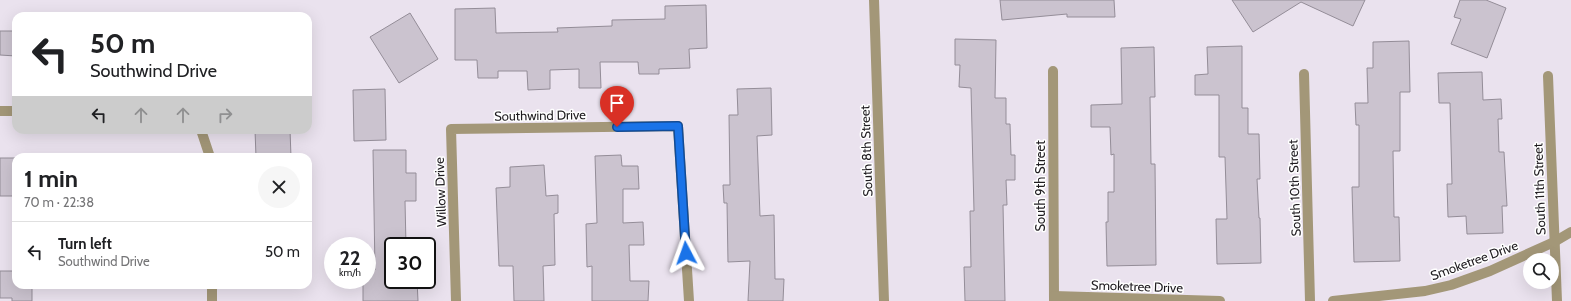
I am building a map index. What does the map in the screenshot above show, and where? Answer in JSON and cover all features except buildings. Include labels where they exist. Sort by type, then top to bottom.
[{"type":"street","name":"South 8th Street","points":[[874,0],[884,301]]},
{"type":"street","name":"South 9th Street","points":[[1052,71],[1054,299]]},
{"type":"street","name":"South 10th Street","points":[[1304,74],[1310,301]]},
{"type":"street","name":"South 11th Street","points":[[1548,76],[1557,301]]},
{"type":"street","points":[[0,111],[12,111]]},
{"type":"street","name":"Southwind Drive","points":[[451,129],[678,126],[689,301]]},
{"type":"street","name":"Willow Drive","points":[[451,129],[456,301]]},
{"type":"street","points":[[202,134],[209,153]]},
{"type":"street","name":"Smoketree Drive","points":[[1333,301],[1424,291],[1451,285],[1490,271],[1554,242],[1571,232]]},
{"type":"street","points":[[212,289],[212,301]]},
{"type":"street","name":"Smoketree Drive","points":[[1054,299],[1220,301]]},
{"type":"route","points":[[617,127],[678,126],[686,253]]}]
